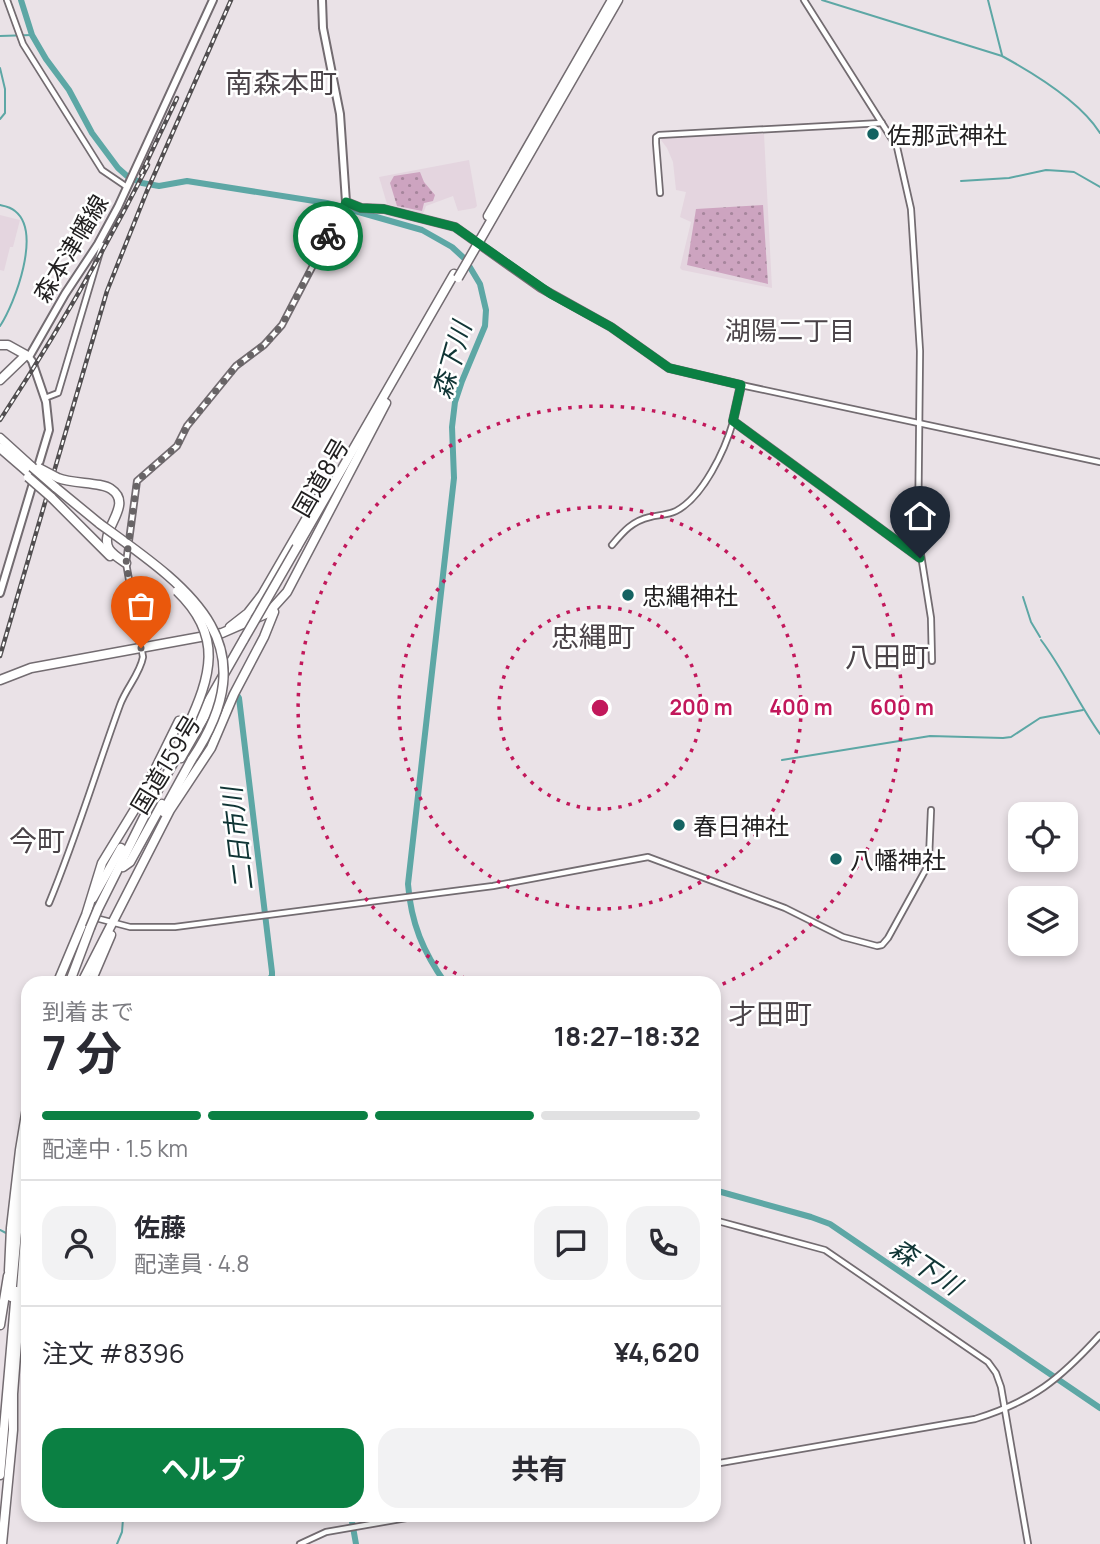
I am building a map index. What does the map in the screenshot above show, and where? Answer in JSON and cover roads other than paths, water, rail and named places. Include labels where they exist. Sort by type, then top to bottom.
[{"type":"highway","name":"国道8号","points":[[478,238],[612,0]]},
{"type":"highway","name":"国道8号","points":[[299,549],[370,419],[618,0]]},
{"type":"highway","name":"国道8号","points":[[100,910],[156,804],[192,728],[207,708],[386,403],[456,276]]},
{"type":"highway","points":[[0,343],[12,342],[28,355],[0,382]]},
{"type":"highway","points":[[85,976],[170,810],[211,748],[264,638],[270,618],[287,592],[386,403]]},
{"type":"highway","points":[[201,637],[238,622],[256,604],[345,454],[370,419]]},
{"type":"highway","points":[[0,437],[29,470],[54,489],[103,550],[126,563]]},
{"type":"highway","name":"国道159号","points":[[1,449],[172,585],[201,621],[208,644],[209,669],[204,690],[192,728],[160,779],[161,784]]},
{"type":"highway","points":[[54,489],[80,484],[100,485],[111,489],[118,496],[118,509],[106,539],[110,551],[126,563]]},
{"type":"highway","name":"国道159号","points":[[99,525],[151,562],[189,594],[203,611],[216,637],[223,668],[220,702],[205,739],[160,807],[130,862],[123,867]]},
{"type":"highway","points":[[0,680],[17,672],[59,663],[222,634],[256,620],[275,607],[287,592]]},
{"type":"highway","points":[[63,976],[102,863],[138,804],[179,721]]},
{"type":"highway","points":[[134,881],[140,857],[191,759]]},
{"type":"highway","name":"国道8号","points":[[75,976],[100,910],[161,784]]},
{"type":"highway","points":[[87,911],[155,794]]},
{"type":"highway","points":[[93,976],[112,932],[113,923]]},
{"type":"highway","points":[[9,1271],[11,1228],[21,1153]]},
{"type":"highway","points":[[0,1325],[21,1181]]},
{"type":"highway","points":[[0,1415],[21,1197]]},
{"type":"highway","points":[[0,1475],[21,1247]]},
{"type":"highway","points":[[2,1544],[13,1430],[21,1290]]},
{"type":"highway","points":[[19,1376],[21,1355]]},
{"type":"main road","name":"森本津幡線","points":[[28,355],[98,244],[141,159],[214,0]]},
{"type":"main road","points":[[322,0],[323,28],[340,114],[346,202],[361,208],[384,209],[455,227],[551,294],[611,327],[669,368],[741,385],[733,421],[920,558]]},
{"type":"main road","points":[[0,593],[49,430],[46,398],[28,355]]},
{"type":"street","points":[[7,0],[23,44],[102,170],[127,188]]},
{"type":"street","points":[[804,0],[899,152],[912,219],[920,351],[918,536],[930,618],[932,661]]},
{"type":"street","points":[[660,193],[656,143],[656,137],[659,135],[883,123]]},
{"type":"street","points":[[49,903],[96,779],[121,702],[141,667],[143,657],[126,563],[137,481],[177,446],[187,426],[236,366],[264,345],[282,325],[346,202]]},
{"type":"street","points":[[46,398],[58,393],[102,245]]},
{"type":"street","points":[[741,385],[1100,461]]},
{"type":"street","points":[[612,545],[634,522],[674,512],[687,503],[716,463],[727,443],[733,421]]},
{"type":"street","points":[[87,911],[113,923],[150,929],[419,897],[648,857],[785,908],[842,937],[877,946],[882,945],[888,938],[926,869],[931,810]]},
{"type":"street","points":[[721,1222],[811,1245],[836,1256],[988,1362],[999,1378],[1028,1544]]},
{"type":"street","points":[[721,1463],[975,1419],[1005,1409],[1045,1388],[1066,1371],[1100,1335]]},
{"type":"street","points":[[300,1544],[326,1532],[383,1522]]},
{"type":"waterway","name":"森下川","points":[[21,0],[32,35],[46,59],[69,90],[92,133],[127,176],[142,183],[159,186],[187,181],[327,203],[422,230],[452,247],[465,259],[480,284],[486,310],[485,326],[455,402],[452,427],[454,478],[408,884],[419,937],[441,976]]},
{"type":"waterway","points":[[822,0],[1002,56],[1069,99],[1100,133]]},
{"type":"waterway","points":[[988,0],[1002,55]]},
{"type":"waterway","points":[[0,36],[32,35]]},
{"type":"waterway","points":[[0,68],[5,89],[5,113],[0,119]]},
{"type":"waterway","points":[[961,181],[1009,178],[1046,170],[1074,172],[1100,187]]},
{"type":"waterway","points":[[0,205],[15,211],[23,221],[26,235],[23,268],[0,326]]},
{"type":"waterway","points":[[1023,597],[1031,622],[1040,637]]},
{"type":"waterway","points":[[1041,640],[1100,734]]},
{"type":"waterway","name":"二日市川","points":[[234,690],[239,698],[272,976]]},
{"type":"waterway","points":[[782,760],[930,736],[1011,737],[1040,718],[1083,710]]},
{"type":"waterway","name":"森下川","points":[[721,1192],[830,1224],[1100,1408]]},
{"type":"waterway","points":[[0,1230],[6,1233]]},
{"type":"waterway","points":[[117,1544],[123,1522]]},
{"type":"waterway","name":"二日市川","points":[[352,1522],[356,1544]]},
{"type":"railway","points":[[0,656],[107,291],[147,191],[231,0]]},
{"type":"railway","points":[[141,174],[177,98]]},
{"type":"railway","points":[[0,420],[78,294],[148,165]]},
{"type":"place","name":"佐那武神社","points":[[873,134]]},
{"type":"place","name":"忠縄神社","points":[[628,595]]},
{"type":"place","name":"春日神社","points":[[679,825]]},
{"type":"place","name":"八幡神社","points":[[836,859]]},
{"type":"district","name":"南森本町","points":[[281,82]]},
{"type":"district","name":"湖陽二丁目","points":[[790,330]]},
{"type":"district","name":"忠縄町","points":[[593,636]]},
{"type":"district","name":"八田町","points":[[887,656]]},
{"type":"district","name":"今町","points":[[37,840]]},
{"type":"district","name":"才田町","points":[[770,1013]]}]
